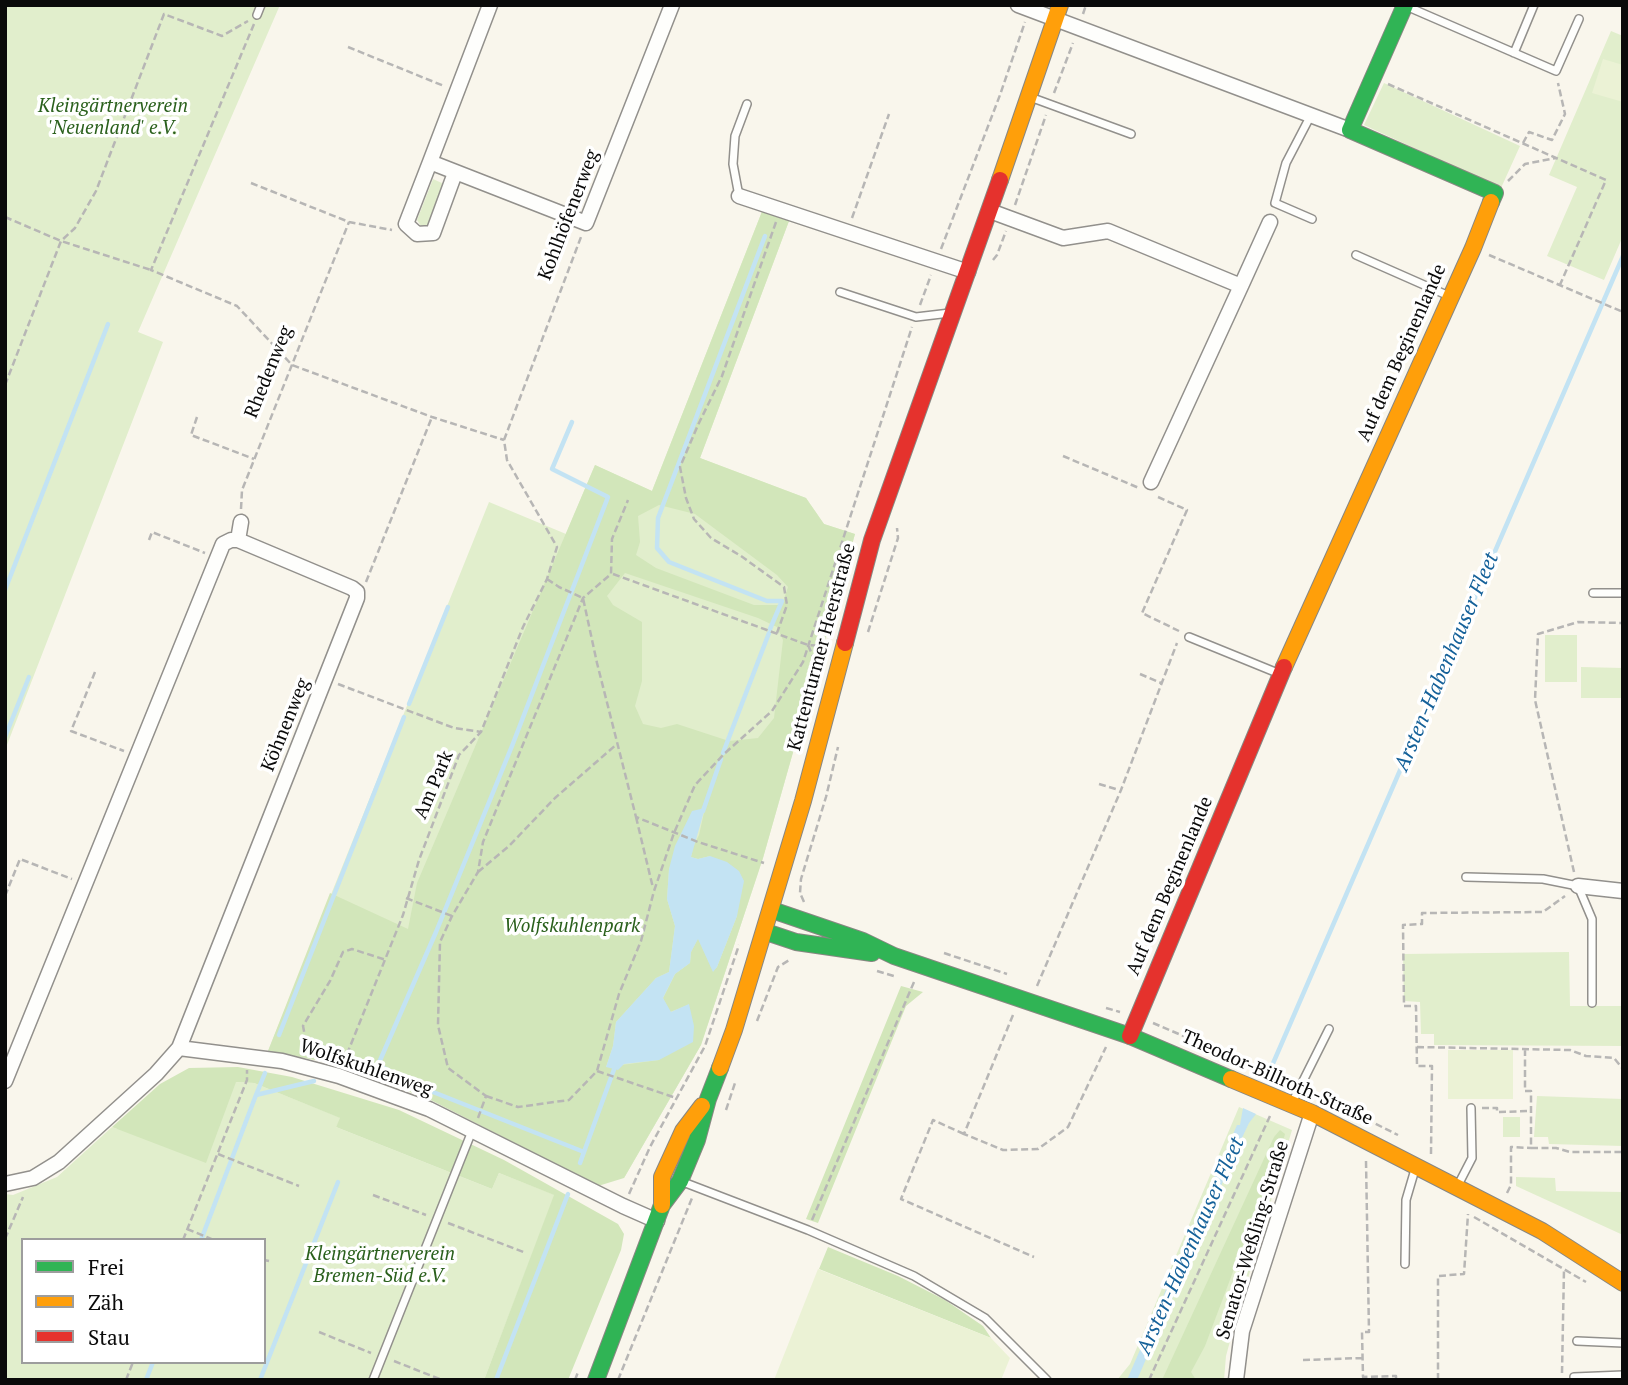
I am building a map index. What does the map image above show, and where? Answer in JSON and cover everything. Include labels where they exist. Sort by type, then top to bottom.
[{"type":"street","points":[[455,173],[433,233],[417,234],[406,224],[490,5]]},
{"type":"street","name":"Kohlhöfenerweg","points":[[586,223],[672,5]]},
{"type":"street","points":[[1350,130],[1405,5]]},
{"type":"street","points":[[1024,7],[1058,12],[1350,130],[1495,193]]},
{"type":"street","name":"Kattenturmer Heerstraße","points":[[596,1380],[660,1213],[680,1181],[734,1030],[766,932],[872,540],[1058,12]]},
{"type":"street","points":[[430,162],[586,223]]},
{"type":"street","name":"Auf dem Beginenlande","points":[[1130,1036],[1281,675],[1473,248],[1495,193]]},
{"type":"street","points":[[739,195],[968,272]]},
{"type":"street","points":[[990,211],[1063,238],[1108,231],[1241,286]]},
{"type":"street","points":[[1151,490],[1270,222]]},
{"type":"street","points":[[238,540],[241,522]]},
{"type":"street","points":[[5,1081],[223,544],[238,540],[357,593]]},
{"type":"street","name":"Köhnenweg","points":[[179,1048],[357,593]]},
{"type":"street","points":[[1578,886],[1623,891]]},
{"type":"street","name":"Theodor-Billroth-Straße","points":[[772,909],[863,941],[894,956],[1114,1030],[1285,1101],[1542,1231],[1623,1283]]},
{"type":"street","name":"Theodor-Billroth-Straße","points":[[766,932],[796,942],[894,956]]},
{"type":"street","points":[[5,1184],[33,1178],[59,1162],[156,1074],[179,1048]]},
{"type":"street","name":"Wolfskuhlenweg","points":[[179,1048],[282,1060],[339,1076],[474,1126],[629,1209],[660,1213]]},
{"type":"street","name":"Kattenturmer Heerstraße","points":[[660,1213],[662,1177],[683,1131],[708,1099]]},
{"type":"street","name":"Senator-Weßling-Straße","points":[[1236,1380],[1242,1331],[1312,1113]]},
{"type":"lane","points":[[257,15],[261,5]]},
{"type":"lane","points":[[1405,5],[1556,71],[1579,19]]},
{"type":"lane","points":[[1514,53],[1534,5]]},
{"type":"lane","points":[[1030,97],[1131,134]]},
{"type":"lane","points":[[739,195],[733,164],[735,136],[747,104]]},
{"type":"lane","points":[[1311,115],[1286,163],[1275,203],[1312,219]]},
{"type":"lane","points":[[1356,255],[1450,297]]},
{"type":"lane","points":[[840,292],[916,317],[952,313]]},
{"type":"lane","points":[[1593,593],[1623,593]]},
{"type":"lane","points":[[1189,637],[1281,675]]},
{"type":"lane","points":[[1466,877],[1543,879],[1578,886],[1592,919],[1592,1003]]},
{"type":"lane","points":[[1285,1101],[1329,1029]]},
{"type":"lane","points":[[1457,1187],[1472,1158],[1471,1108]]},
{"type":"lane","points":[[373,1380],[474,1126]]},
{"type":"lane","points":[[1405,1264],[1406,1200],[1420,1168]]},
{"type":"lane","points":[[680,1181],[808,1230],[914,1276],[985,1318],[1047,1380]]},
{"type":"lane","points":[[1577,1341],[1623,1343]]},
{"type":"lane","points":[[1574,1377],[1623,1375]]},
{"type":"path","points":[[618,743],[555,798],[509,846],[478,872],[440,942],[438,1025],[448,1068],[486,1096],[518,1107],[569,1100],[597,1071],[619,995],[641,941],[654,891],[674,833],[695,785],[724,754],[772,711],[803,662],[916,317],[1000,95],[1024,7]]},
{"type":"path","points":[[5,385],[61,241],[75,228],[96,191],[164,14],[222,36],[257,15]]},
{"type":"path","points":[[151,270],[257,15]]},
{"type":"path","points":[[348,47],[457,91]]},
{"type":"path","points":[[1523,144],[1529,132],[1552,140],[1564,114],[1556,71]]},
{"type":"path","points":[[1372,77],[1606,180],[1559,287]]},
{"type":"path","points":[[847,232],[889,114]]},
{"type":"path","points":[[1495,193],[1525,164],[1556,158]]},
{"type":"path","points":[[251,183],[349,222],[399,231],[406,224]]},
{"type":"path","points":[[777,634],[787,605],[784,587],[711,538],[694,520],[686,498],[680,467],[722,376],[781,209]]},
{"type":"path","points":[[5,217],[61,241],[151,270],[237,306],[292,365],[432,417],[503,440]]},
{"type":"path","name":"Rhedenweg","points":[[241,522],[240,497],[349,222]]},
{"type":"path","name":"Kohlhöfenerweg","points":[[503,440],[586,223]]},
{"type":"path","points":[[1473,248],[1559,287],[1623,312]]},
{"type":"path","points":[[197,417],[191,435],[254,459]]},
{"type":"path","points":[[357,593],[364,586],[432,417]]},
{"type":"path","name":"Am Park","points":[[339,1076],[403,915],[419,860],[459,755],[481,732],[523,627],[547,579],[557,547],[507,460],[503,440]]},
{"type":"path","points":[[964,1134],[1121,790],[1181,634],[1176,628],[1142,613],[1188,510],[1151,490],[1063,456]]},
{"type":"path","points":[[478,872],[483,842],[583,598],[611,574],[612,539],[628,500]]},
{"type":"path","points":[[149,540],[152,532],[218,559]]},
{"type":"path","points":[[611,574],[808,645],[842,650]]},
{"type":"path","points":[[547,579],[583,598]]},
{"type":"path","points":[[583,598],[654,891]]},
{"type":"path","points":[[1420,1168],[1431,1153],[1432,1066],[1417,1066],[1416,1006],[1404,1006],[1403,925],[1422,924],[1422,913],[1543,912],[1578,886],[1535,700],[1538,634],[1578,622],[1623,623]]},
{"type":"path","points":[[808,645],[821,676]]},
{"type":"path","points":[[95,672],[71,730],[137,756]]},
{"type":"path","points":[[1140,674],[1161,683]]},
{"type":"path","points":[[325,679],[454,728],[481,732]]},
{"type":"path","points":[[1099,784],[1121,790]]},
{"type":"path","points":[[636,817],[698,842],[765,863],[762,873]]},
{"type":"path","points":[[5,896],[20,859],[85,884]]},
{"type":"path","points":[[800,893],[806,904]]},
{"type":"path","points":[[407,898],[452,916]]},
{"type":"path","points":[[629,1209],[629,1195],[650,1147],[705,1046],[743,933]]},
{"type":"path","points":[[347,1054],[306,1041],[303,1026],[330,981],[343,952],[352,949],[386,960]]},
{"type":"path","points":[[776,972],[778,967],[792,959]]},
{"type":"path","points":[[869,968],[901,978]]},
{"type":"path","points":[[808,1230],[914,981]]},
{"type":"path","points":[[1034,1257],[901,1199],[933,1120],[1003,1150],[1038,1149],[1068,1127],[1114,1030],[1118,1011]]},
{"type":"path","points":[[1106,1046],[1113,1048]]},
{"type":"path","points":[[1417,1047],[1570,1050],[1586,1056],[1614,1058],[1623,1069]]},
{"type":"path","points":[[1525,1049],[1525,1091],[1531,1091],[1531,1147]]},
{"type":"path","points":[[184,1238],[247,1080],[247,1056]]},
{"type":"path","points":[[597,1071],[677,1099]]},
{"type":"path","points":[[474,1126],[486,1096]]},
{"type":"path","points":[[1149,1380],[1285,1101]]},
{"type":"path","points":[[1471,1108],[1497,1108],[1497,1112],[1531,1111]]},
{"type":"path","points":[[1500,1209],[1511,1185],[1511,1147],[1623,1153]]},
{"type":"path","points":[[218,1154],[299,1186]]},
{"type":"path","points":[[1377,1165],[1366,1160],[1369,1332],[1362,1332],[1363,1377],[1396,1376],[1396,1380]]},
{"type":"path","points":[[5,1239],[21,1199],[33,1178]]},
{"type":"path","points":[[373,1195],[526,1252]]},
{"type":"path","points":[[1438,1380],[1438,1276],[1464,1275],[1468,1214],[1587,1283]]},
{"type":"path","points":[[187,1229],[210,1238]]},
{"type":"path","points":[[1562,1380],[1564,1269]]},
{"type":"path","points":[[1303,1360],[1363,1358]]},
{"type":"path","points":[[126,1380],[133,1364]]},
{"type":"green space","name":"Kleingärtnerverein 'Neuenland' e.V.","points":[[5,5],[280,5],[138,332],[163,342],[5,750]]},
{"type":"green space","points":[[1611,31],[1623,36],[1623,236],[1604,280],[1547,256],[1577,187],[1549,175]]},
{"type":"green space","points":[[1603,59],[1623,65],[1623,102],[1592,93]]},
{"type":"green space","points":[[1384,83],[1520,146],[1501,188],[1364,125]]},
{"type":"green space","points":[[433,179],[444,184],[428,225],[421,226],[417,220]]},
{"type":"green space","name":"Wolfskuhlenpark","points":[[763,209],[789,221],[700,458],[806,498],[824,524],[855,534],[763,858],[701,1045],[624,1178],[500,1134],[431,1100],[337,1064],[268,1051],[489,502],[566,534],[595,465],[652,491]]},
{"type":"green space","name":"Wolfskuhlenpark","points":[[763,209],[789,221],[700,458],[806,498],[824,524],[855,534],[763,858],[701,1045],[624,1178],[598,1186],[431,1100],[337,1064],[268,1051],[330,893],[408,929],[417,883],[595,465],[652,491]],"holes":[[[659,505],[695,514],[777,575],[788,587],[782,605],[754,605],[656,568],[636,555],[640,542],[638,516]],[[625,573],[758,618],[777,627],[783,640],[774,718],[758,738],[729,741],[677,724],[661,728],[643,724],[635,706],[642,681],[642,622],[613,605],[607,596]],[[705,808],[691,857],[698,859],[710,856],[737,916],[713,971],[698,938],[691,952],[690,963],[675,974],[663,998],[670,1012],[688,1005],[659,1060],[606,1067],[613,1046],[616,1022],[656,978],[669,972],[675,926],[667,899],[669,869]]]},
{"type":"green space","points":[[1545,635],[1577,635],[1577,682],[1545,682]]},
{"type":"green space","points":[[1581,667],[1623,668],[1623,698],[1581,698]]},
{"type":"green space","points":[[1569,952],[1570,1006],[1623,1006],[1623,1046],[1434,1045],[1434,1034],[1421,1034],[1420,1002],[1404,1001],[1403,954]]},
{"type":"green space","points":[[901,986],[923,992],[906,1006],[818,1223],[806,1219]]},
{"type":"green space","points":[[1448,1050],[1513,1050],[1513,1099],[1448,1099]]},
{"type":"green space","points":[[238,1067],[292,1077],[399,1110],[504,1160],[618,1224],[624,1234],[621,1250],[568,1380],[484,1380],[554,1195],[499,1173],[492,1189],[336,1127],[340,1118],[254,1083],[236,1082],[206,1163],[112,1127],[160,1084],[189,1068]]},
{"type":"green space","name":"Kleingärtnerverein Bremen-Süd e.V.","points":[[236,1082],[254,1083],[341,1118],[336,1127],[492,1189],[499,1173],[555,1195],[484,1380],[5,1380],[5,1194],[13,1195],[57,1177],[112,1127],[117,1129]]},
{"type":"green space","points":[[1537,1096],[1623,1099],[1623,1146],[1549,1144],[1548,1137],[1534,1137]]},
{"type":"green space","points":[[1239,1107],[1292,1130],[1226,1356],[1224,1380],[1117,1380],[1130,1364]]},
{"type":"green space","points":[[1503,1117],[1520,1117],[1520,1137],[1503,1137]]},
{"type":"green space","points":[[1280,1130],[1285,1134],[1275,1170],[1205,1346],[1191,1372],[1196,1380],[1162,1380],[1274,1137]]},
{"type":"green space","points":[[1516,1177],[1555,1178],[1556,1191],[1623,1192],[1623,1235],[1516,1186]]},
{"type":"green space","points":[[828,1247],[898,1276],[945,1300],[983,1326],[991,1338],[819,1269]]},
{"type":"green space","points":[[818,1269],[991,1338],[1010,1358],[1001,1380],[774,1380]]},
{"type":"water","points":[[705,808],[691,857],[698,859],[710,856],[727,862],[739,871],[744,881],[737,916],[717,967],[713,972],[698,939],[691,952],[690,963],[675,974],[663,998],[671,1012],[689,1004],[694,1026],[693,1042],[659,1060],[624,1064],[618,1070],[606,1067],[613,1046],[616,1022],[656,978],[669,972],[675,926],[667,899],[669,869],[675,846],[692,811]]},
{"type":"water","points":[[1243,1108],[1256,1114],[1240,1142],[1137,1380],[1127,1380],[1237,1125],[1240,1125]]},
{"type":"waterway","points":[[765,236],[658,518],[657,548],[669,562],[767,601],[782,601],[770,629]]},
{"type":"waterway","name":"Arsten-Habenhauser Fleet","points":[[1271,1068],[1623,256]]},
{"type":"waterway","points":[[5,590],[108,324]]},
{"type":"waterway","points":[[572,422],[552,469],[608,497],[512,746],[378,1065],[418,1086],[584,1152],[616,1064]]},
{"type":"waterway","points":[[409,704],[448,607]]},
{"type":"waterway","points":[[723,753],[769,633]]},
{"type":"waterway","points":[[5,737],[29,677]]},
{"type":"waterway","points":[[279,1035],[404,717]]},
{"type":"waterway","points":[[703,811],[721,759]]},
{"type":"waterway","points":[[256,1095],[265,1073]]},
{"type":"waterway","points":[[202,1238],[256,1095],[314,1081]]},
{"type":"waterway","points":[[580,1163],[584,1152]]},
{"type":"waterway","points":[[260,1380],[338,1182]]},
{"type":"waterway","points":[[496,1380],[568,1194]]},
{"type":"waterway","points":[[146,1380],[152,1364]]},
{"type":"traffic: fast","points":[[1405,5],[1350,130],[1495,193],[1491,202]]},
{"type":"traffic: fast","points":[[772,910],[863,941],[894,956],[1130,1036],[1231,1079]]},
{"type":"traffic: fast","points":[[766,932],[796,942],[872,953]]},
{"type":"traffic: fast","points":[[596,1380],[662,1205],[680,1181],[697,1140],[720,1068]]},
{"type":"traffic: slow","points":[[1000,180],[1060,5]]},
{"type":"traffic: slow","points":[[1284,667],[1473,248],[1491,202]]},
{"type":"traffic: slow","points":[[720,1068],[803,801],[845,643]]},
{"type":"traffic: slow","points":[[1231,1079],[1312,1113],[1542,1231],[1623,1283]]},
{"type":"traffic: slow","points":[[662,1205],[662,1177],[683,1131],[702,1106]]},
{"type":"traffic: jam","points":[[845,643],[872,540],[1000,180]]},
{"type":"traffic: jam","points":[[1130,1036],[1284,667]]}]
